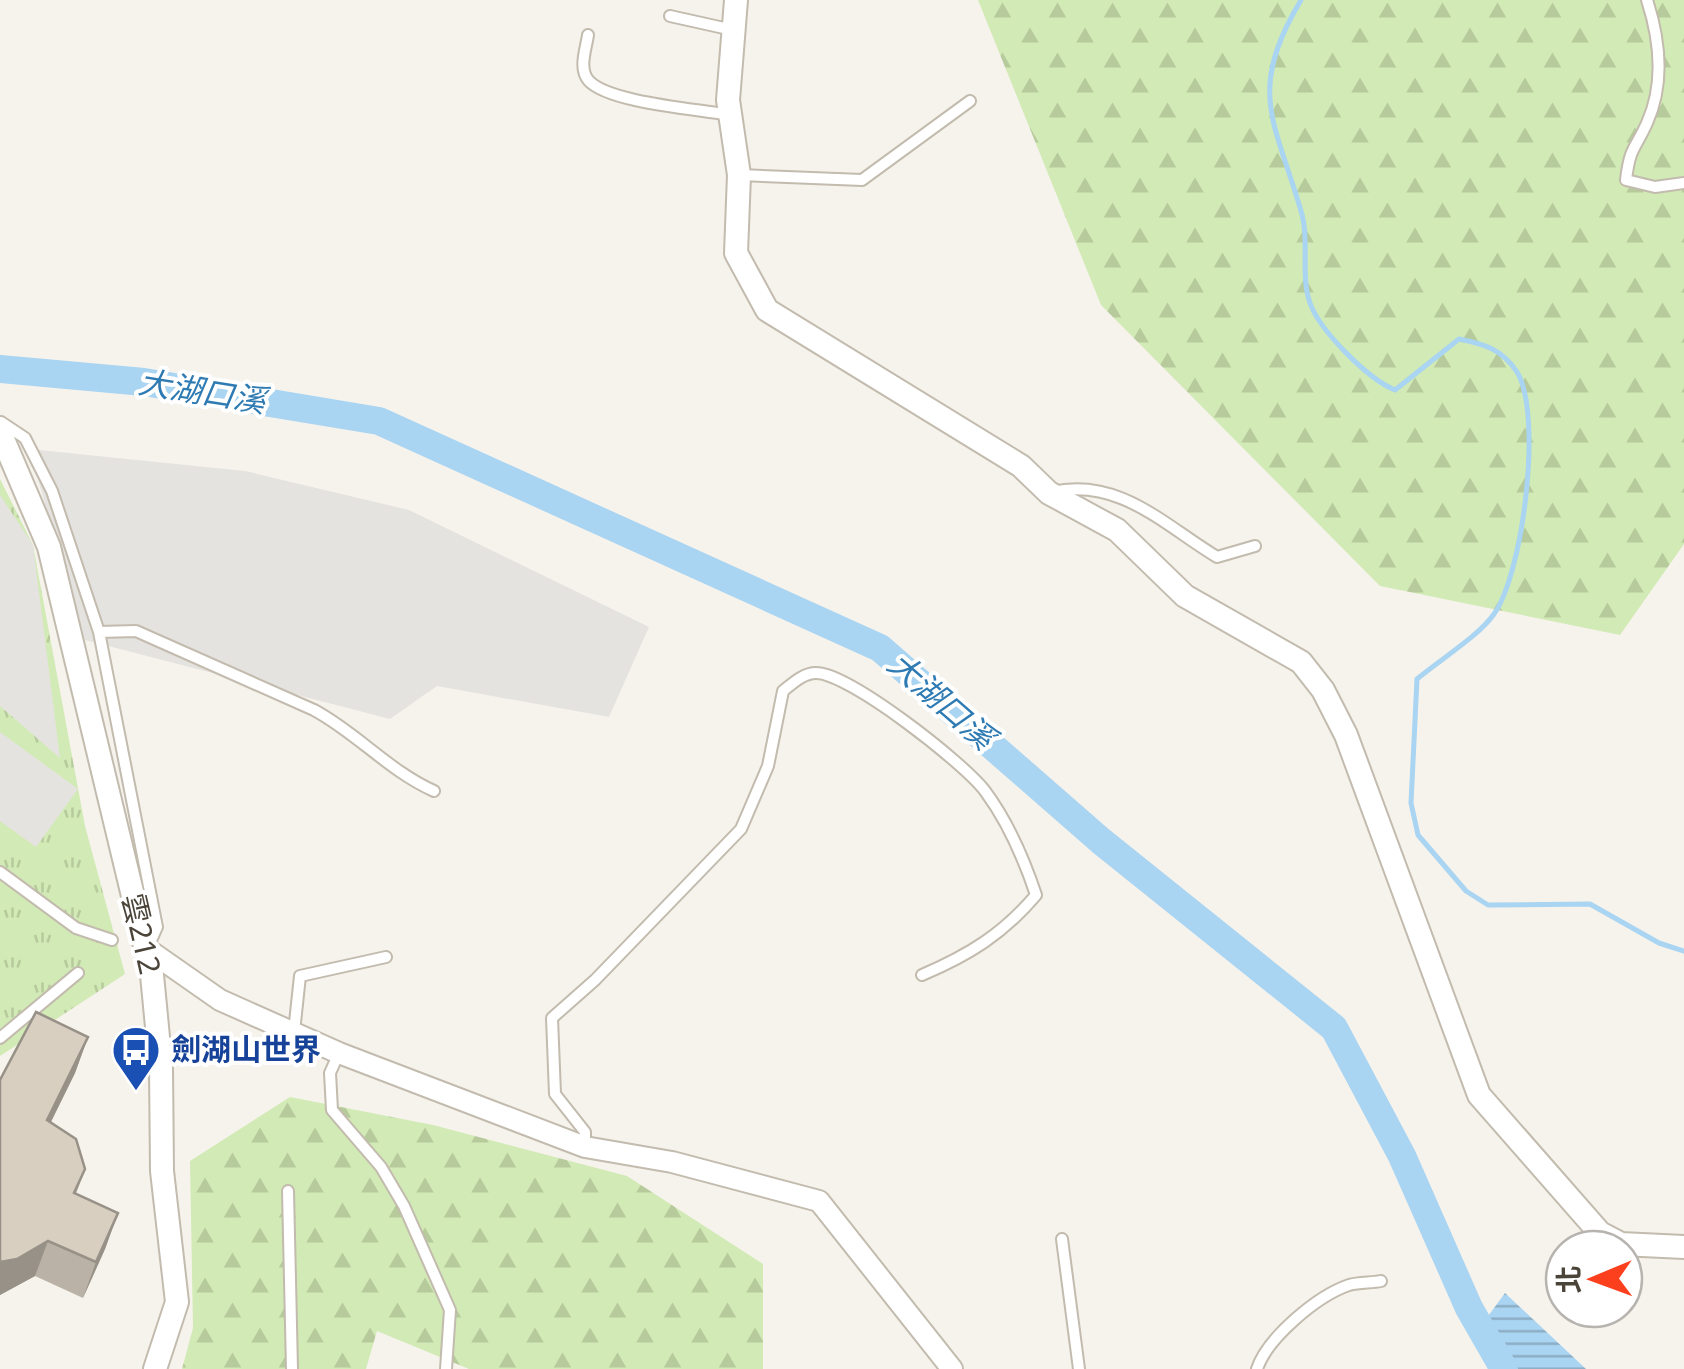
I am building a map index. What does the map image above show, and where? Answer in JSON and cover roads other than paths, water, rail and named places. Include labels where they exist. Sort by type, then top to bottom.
[{"type":"street","points":[[736,0],[730,115],[739,175],[736,253],[767,310],[1021,466],[1049,492],[1118,530],[1185,596],[1301,662],[1323,690],[1346,735],[1480,1095],[1600,1233],[1620,1244],[1684,1247]]},
{"type":"street","name":"雲212","points":[[0,432],[49,547],[147,949],[157,1013],[162,1171],[177,1302],[156,1369]]},
{"type":"street","points":[[147,949],[220,1000],[340,1052],[585,1147],[672,1162],[819,1201],[952,1369]]},
{"type":"lane","points":[[1647,0],[1660,46],[1657,89],[1647,124],[1630,148],[1626,180],[1655,187],[1684,182]]},
{"type":"lane","points":[[670,16],[735,30]]},
{"type":"lane","points":[[588,35],[583,66],[590,82],[614,94],[730,115]]},
{"type":"lane","points":[[739,175],[862,180],[970,101]]},
{"type":"lane","points":[[0,421],[25,438],[52,491],[99,632],[157,927],[147,949]]},
{"type":"lane","points":[[1049,492],[1093,488],[1140,503],[1217,557],[1255,546]]},
{"type":"lane","points":[[99,632],[136,632],[314,710],[341,724],[408,779],[434,791]]},
{"type":"lane","points":[[585,1147],[585,1132],[555,1094],[552,1018],[595,980],[741,829],[768,766],[783,691],[804,676],[818,672],[842,681],[955,760],[985,791],[1024,859],[1036,895],[1016,919],[975,952],[922,975]]},
{"type":"lane","points":[[0,872],[76,928],[112,940]]},
{"type":"lane","points":[[294,1033],[300,976],[386,958]]},
{"type":"lane","points":[[0,1038],[78,973]]},
{"type":"lane","points":[[340,1052],[330,1073],[332,1110],[380,1167],[404,1206],[450,1310],[446,1369]]},
{"type":"lane","points":[[288,1191],[292,1369]]},
{"type":"lane","points":[[1062,1239],[1078,1369]]},
{"type":"lane","points":[[1257,1369],[1262,1354],[1318,1302],[1350,1285],[1381,1282]]},
{"type":"water","points":[[1505,1293],[1586,1369],[1497,1369],[1475,1334]]},
{"type":"waterway","points":[[1301,0],[1274,59],[1271,106],[1304,222],[1307,292],[1315,314],[1359,365],[1395,390],[1459,339],[1499,353],[1517,372],[1525,393],[1529,456],[1526,494],[1521,531],[1504,594],[1479,631],[1417,679],[1411,803],[1418,835],[1466,891],[1488,905],[1590,904],[1659,943],[1684,951]]},
{"type":"waterway","name":"大湖口溪","points":[[0,369],[144,382],[379,421],[880,648],[1101,841],[1334,1028],[1402,1156],[1469,1308],[1504,1369]]},
{"type":"place","name":"劍湖山世界","points":[[136,1092]]}]
